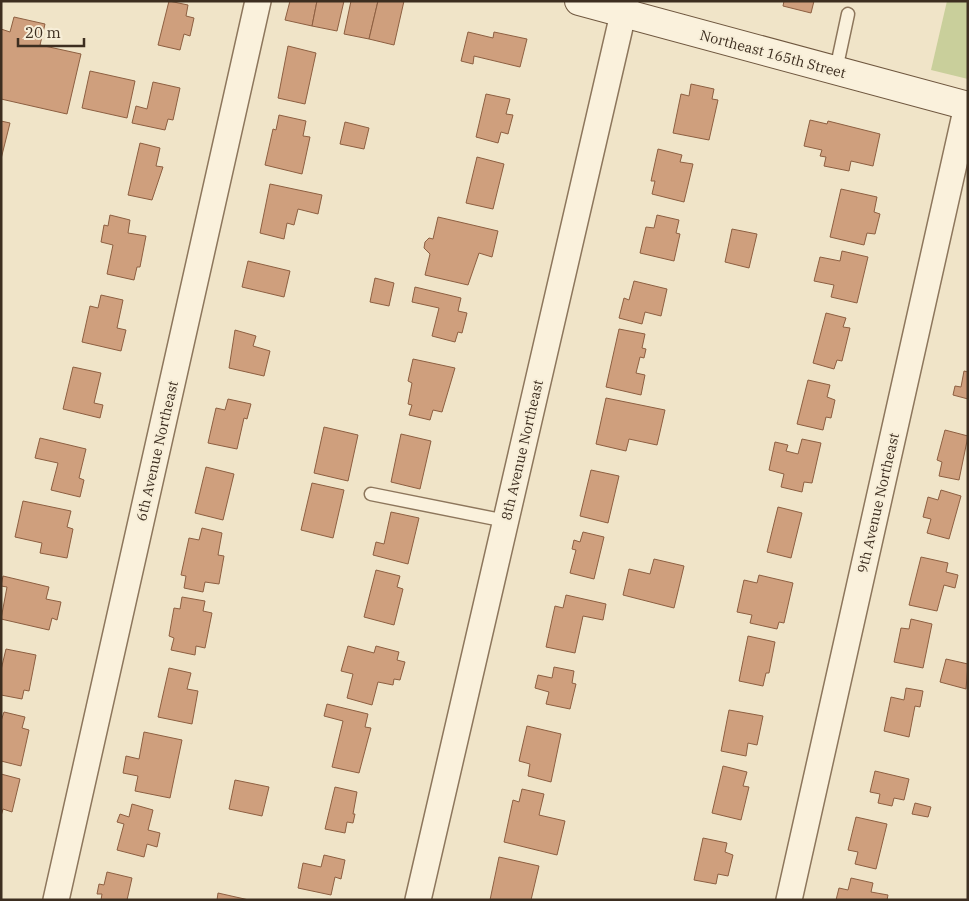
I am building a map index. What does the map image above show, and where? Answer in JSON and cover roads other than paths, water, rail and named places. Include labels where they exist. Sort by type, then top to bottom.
[{"type":"street","name":"6th Avenue Northeast","points":[[56,900],[258,1]]},
{"type":"street","name":"Northeast 165th Street","points":[[579,1],[625,7],[836,70],[967,106]]},
{"type":"street","name":"8th Avenue Northeast","points":[[418,900],[625,7]]},
{"type":"street","name":"9th Avenue Northeast","points":[[788,900],[967,106]]},
{"type":"lane","points":[[836,70],[848,14]]},
{"type":"lane","points":[[371,494],[506,521]]}]
